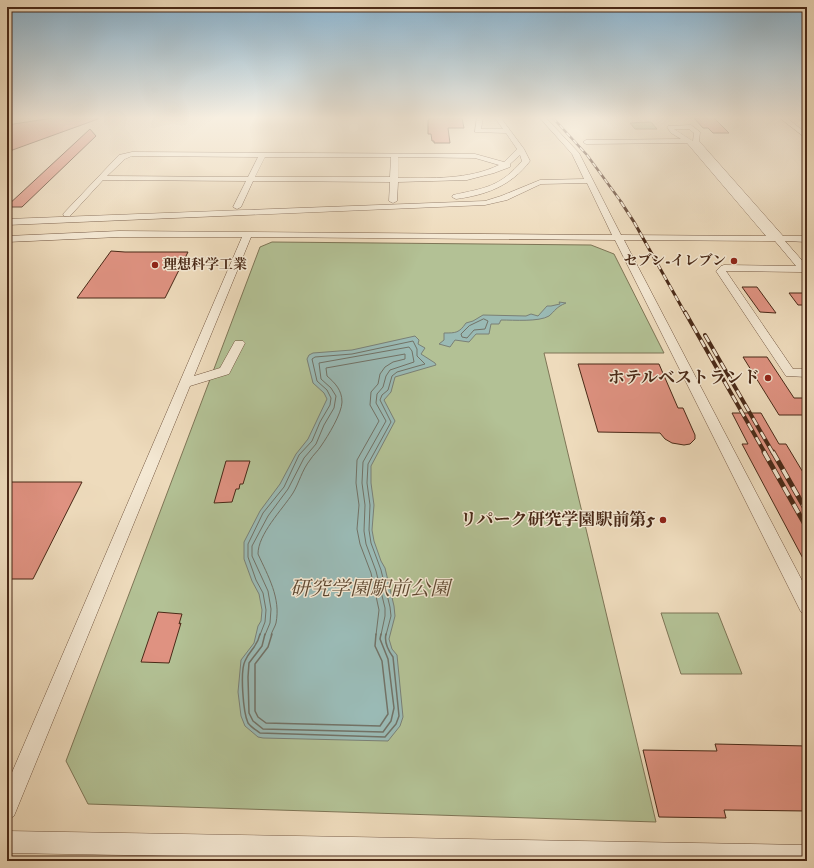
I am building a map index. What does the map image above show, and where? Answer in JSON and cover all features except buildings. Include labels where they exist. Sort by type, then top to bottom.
[{"type":"street","points":[[67,214],[120,159]]},
{"type":"street","points":[[237,208],[260,159]]},
{"type":"street","points":[[393,201],[395,159]]},
{"type":"street","points":[[485,159],[507,165]]},
{"type":"street","points":[[101,178],[462,179],[487,174],[507,165],[513,159]]},
{"type":"street","points":[[7,217],[442,199],[473,195],[504,183],[518,172],[526,161],[525,159]]},
{"type":"street","points":[[579,159],[807,607]]},
{"type":"street","points":[[704,159],[770,236],[777,238],[806,270]]},
{"type":"street","points":[[712,159],[779,236],[777,238]]},
{"type":"street","points":[[7,222],[485,203],[504,198],[540,182],[590,181]]},
{"type":"street","points":[[7,239],[119,234],[248,234],[807,239]]},
{"type":"street","points":[[7,809],[248,234]]},
{"type":"street","points":[[806,270],[724,268],[721,271],[790,373],[807,373]]},
{"type":"street","points":[[186,383],[225,370],[239,343]]},
{"type":"street","points":[[7,842],[807,856]]},
{"type":"green space","name":"研究学園駅前公園","points":[[272,242],[591,245],[614,254],[664,353],[544,353],[656,822],[88,804],[66,761],[260,247]]},
{"type":"green space","points":[[661,613],[718,613],[742,674],[681,674]]},
{"type":"water","points":[[559,302],[566,303],[545,318],[501,320],[499,324],[491,324],[489,334],[476,334],[469,342],[455,340],[450,347],[439,344],[444,340],[444,333],[457,332],[466,323],[483,315],[526,316],[531,314],[538,316],[547,306],[560,304]]},
{"type":"water","points":[[415,336],[419,340],[418,344],[425,348],[421,354],[436,365],[395,377],[391,392],[384,400],[395,421],[371,466],[371,483],[374,505],[372,530],[374,541],[385,568],[394,606],[395,616],[389,639],[392,649],[397,655],[403,717],[400,726],[388,741],[258,737],[245,726],[241,716],[238,692],[241,660],[254,643],[258,626],[261,621],[262,610],[259,594],[252,581],[244,559],[244,542],[260,511],[280,484],[296,454],[308,439],[327,399],[324,393],[313,383],[307,359],[309,355],[313,353],[352,350]]},
{"type":"railway","points":[[590,159],[622,203]]},
{"type":"railway","points":[[621,202],[634,222],[685,313]]},
{"type":"railway","points":[[685,312],[765,453]]},
{"type":"railway","points":[[705,335],[773,453]]},
{"type":"railway","points":[[764,452],[807,528]]},
{"type":"railway","points":[[773,452],[807,512]]},
{"type":"place","name":"セブン-イレブン","points":[[734,261]]},
{"type":"place","name":"理想科学工業","points":[[155,265]]},
{"type":"place","name":"ホテルベストランド","points":[[768,378]]},
{"type":"place","name":"リパーク研究学園駅前第5","points":[[663,520]]}]
